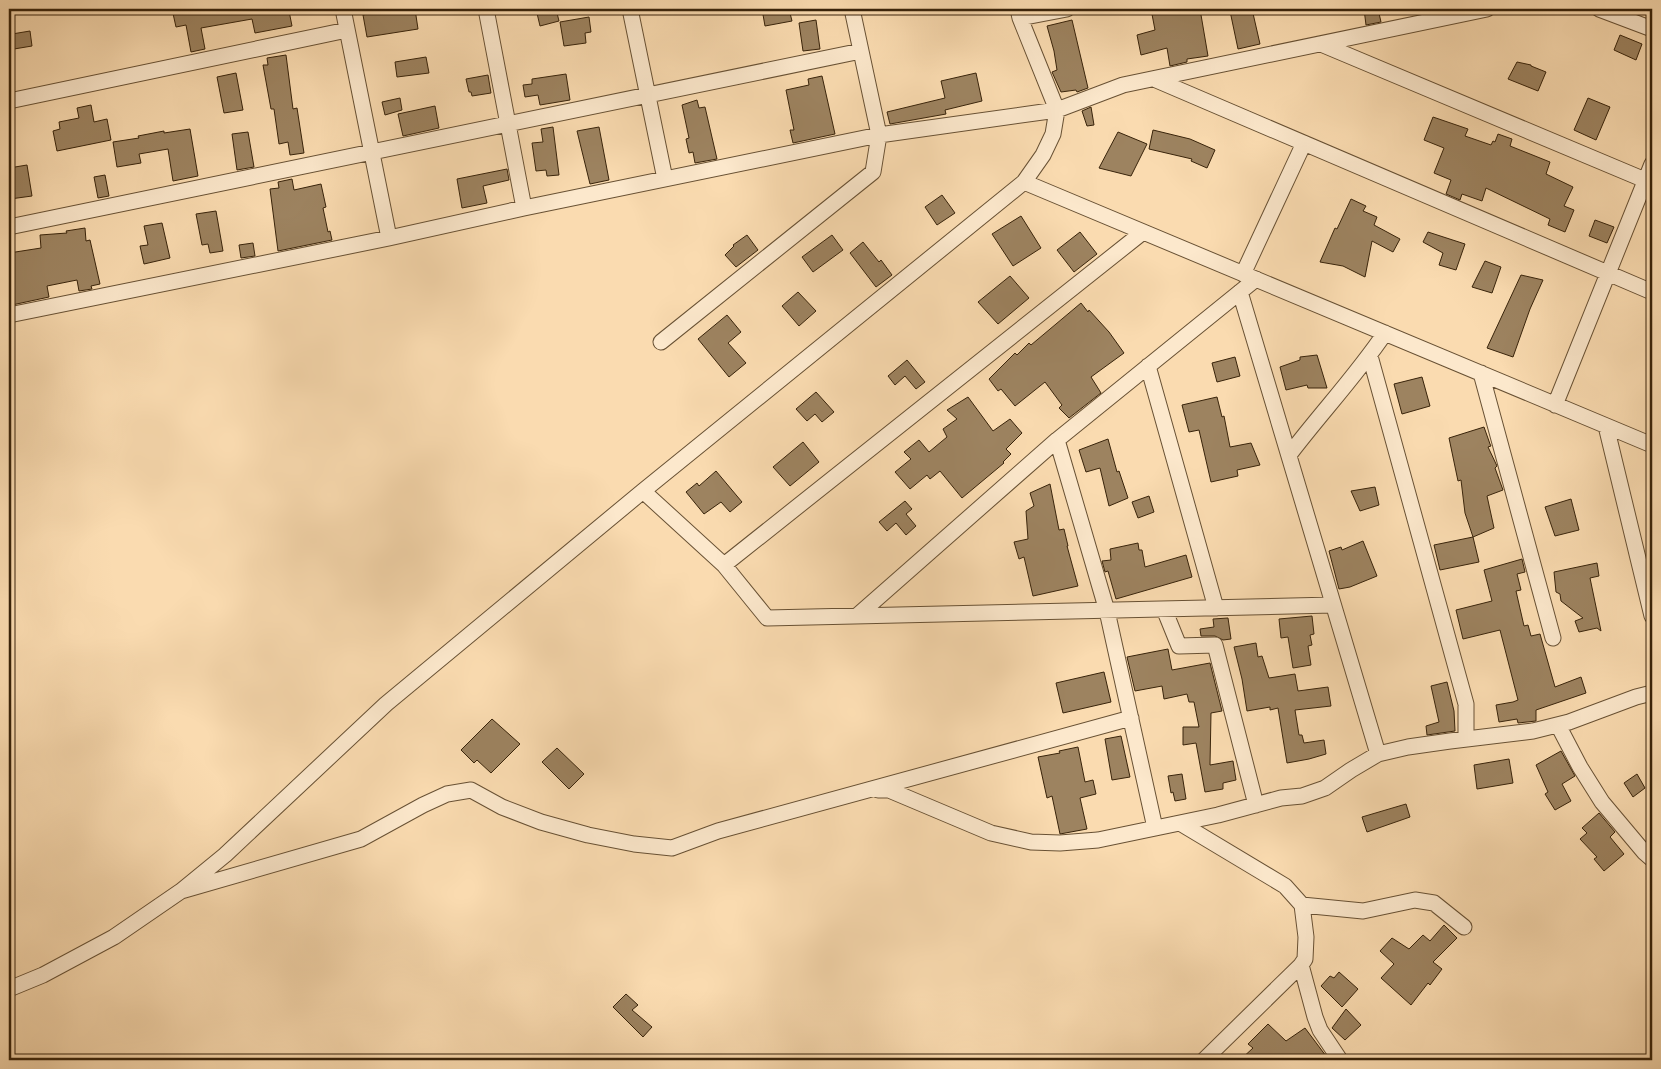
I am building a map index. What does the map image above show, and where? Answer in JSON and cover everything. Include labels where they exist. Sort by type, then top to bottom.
[{"type":"street","points":[[342,9],[389,238]]},
{"type":"street","points":[[486,9],[524,208]]},
{"type":"street","points":[[630,9],[665,179]]},
{"type":"street","points":[[661,342],[873,172],[879,135],[852,9]]},
{"type":"street","points":[[9,989],[43,975],[114,937],[181,891],[225,855],[386,704],[643,491],[1024,182],[1043,155],[1053,134],[1057,110],[1019,14],[1067,9]]},
{"type":"street","points":[[9,315],[389,238],[524,208],[879,135],[1057,110],[1122,85],[1487,9]]},
{"type":"street","points":[[1600,9],[1652,29]]},
{"type":"street","points":[[9,101],[347,30]]},
{"type":"street","points":[[1321,44],[1649,181]]},
{"type":"street","points":[[9,227],[861,51]]},
{"type":"street","points":[[1154,79],[1652,292]]},
{"type":"street","points":[[857,616],[1057,440],[1240,292],[1249,276],[1304,143]]},
{"type":"street","points":[[1555,405],[1608,273],[1649,181],[1652,164]]},
{"type":"street","points":[[1024,182],[1652,445]]},
{"type":"street","points":[[724,565],[1143,232]]},
{"type":"street","points":[[1240,292],[1378,754]]},
{"type":"street","points":[[1289,455],[1370,356],[1386,333]]},
{"type":"street","points":[[1370,356],[1466,704],[1466,739]]},
{"type":"street","points":[[1148,366],[1216,608]]},
{"type":"street","points":[[1481,374],[1554,638]]},
{"type":"street","points":[[1606,426],[1652,616]]},
{"type":"street","points":[[1057,440],[1107,611],[1155,828]]},
{"type":"street","points":[[643,491],[724,565],[767,618],[1334,605]]},
{"type":"street","points":[[1164,609],[1179,646],[1215,645],[1256,805]]},
{"type":"street","points":[[864,791],[889,790],[991,833],[1031,842],[1060,843],[1098,840],[1180,823],[1281,798],[1302,796],[1325,788],[1378,754],[1408,747],[1533,731],[1558,725],[1652,693]]},
{"type":"street","points":[[181,891],[360,839],[423,804],[447,794],[471,790],[502,807],[542,822],[588,835],[634,844],[672,848],[718,831],[1131,718]]},
{"type":"street","points":[[1558,725],[1580,767],[1602,802],[1652,859]]},
{"type":"street","points":[[1180,823],[1285,886],[1302,905],[1306,937],[1305,959],[1301,965],[1204,1060]]},
{"type":"street","points":[[1302,905],[1372,911],[1416,900],[1434,903],[1464,927]]},
{"type":"street","points":[[1301,965],[1318,1024],[1340,1060]]},
{"type":"building","points":[[172,9],[275,9],[276,14],[289,11],[292,26],[255,33],[252,19],[201,28],[205,49],[191,52],[186,25],[176,27]]},
{"type":"building","points":[[393,9],[415,9],[418,29],[367,37],[363,15]]},
{"type":"building","points":[[536,9],[556,9],[559,21],[540,26]]},
{"type":"building","points":[[762,9],[789,9],[792,21],[765,26]]},
{"type":"building","points":[[1151,9],[1200,9],[1208,56],[1187,59],[1187,62],[1170,66],[1167,48],[1141,55],[1137,35],[1155,30]]},
{"type":"building","points":[[1252,9],[1260,44],[1238,49],[1230,11]]},
{"type":"building","points":[[1364,9],[1378,9],[1381,22],[1366,25]]},
{"type":"building","points":[[589,17],[591,32],[585,33],[586,43],[564,46],[560,22]]},
{"type":"building","points":[[816,20],[820,49],[803,51],[799,23]]},
{"type":"building","points":[[1072,20],[1088,88],[1077,92],[1076,90],[1061,92],[1052,72],[1057,70],[1047,26]]},
{"type":"building","points":[[30,31],[32,46],[14,49],[12,34]]},
{"type":"building","points":[[1620,35],[1642,44],[1636,60],[1614,50]]},
{"type":"building","points":[[286,55],[293,109],[297,108],[304,153],[290,155],[288,142],[279,144],[274,109],[271,109],[263,65],[268,65],[267,58]]},
{"type":"building","points":[[426,57],[429,73],[397,77],[395,62]]},
{"type":"building","points":[[1517,62],[1531,65],[1546,72],[1538,91],[1508,79]]},
{"type":"building","points":[[236,73],[243,110],[224,113],[217,77]]},
{"type":"building","points":[[976,73],[982,101],[945,110],[946,114],[890,124],[887,112],[945,98],[941,81]]},
{"type":"building","points":[[566,74],[570,100],[540,105],[538,95],[525,97],[523,85],[532,84],[532,79]]},
{"type":"building","points":[[488,75],[491,93],[472,96],[466,79]]},
{"type":"building","points":[[822,76],[835,134],[793,143],[790,130],[794,130],[786,90],[809,85],[808,79]]},
{"type":"building","points":[[400,98],[402,110],[385,115],[382,102]]},
{"type":"building","points":[[1588,98],[1610,107],[1596,140],[1574,130]]},
{"type":"building","points":[[697,100],[699,108],[705,107],[717,159],[695,163],[693,152],[689,153],[686,139],[689,138],[682,105]]},
{"type":"building","points":[[91,105],[94,122],[107,119],[111,140],[57,151],[53,131],[60,129],[59,122],[79,118],[77,108]]},
{"type":"building","points":[[435,106],[439,128],[403,136],[398,114]]},
{"type":"building","points":[[1091,107],[1094,125],[1087,126],[1082,111]]},
{"type":"building","points":[[1433,117],[1468,129],[1465,136],[1491,145],[1493,141],[1495,142],[1498,134],[1512,139],[1510,146],[1550,162],[1546,174],[1573,187],[1564,206],[1574,210],[1565,232],[1548,225],[1550,219],[1486,188],[1482,201],[1462,194],[1460,200],[1446,194],[1451,180],[1434,173],[1444,148],[1424,140]]},
{"type":"building","points":[[553,127],[559,175],[547,176],[546,170],[536,171],[532,143],[543,142],[541,129]]},
{"type":"building","points":[[599,127],[609,180],[590,184],[577,131]]},
{"type":"building","points":[[190,129],[198,176],[173,181],[168,149],[139,154],[141,163],[117,167],[113,142],[139,138],[138,136],[164,131],[164,133]]},
{"type":"building","points":[[1153,130],[1190,139],[1215,150],[1207,168],[1191,161],[1192,159],[1149,149]]},
{"type":"building","points":[[248,132],[254,167],[237,170],[232,134]]},
{"type":"building","points":[[1118,132],[1147,144],[1131,176],[1099,168]]},
{"type":"building","points":[[27,165],[32,196],[10,199],[9,168]]},
{"type":"building","points":[[507,169],[509,180],[483,186],[487,203],[462,208],[457,179]]},
{"type":"building","points":[[105,175],[109,196],[98,198],[94,177]]},
{"type":"building","points":[[292,179],[294,190],[321,184],[326,207],[323,208],[328,232],[330,231],[332,240],[278,251],[270,189],[279,188],[278,182]]},
{"type":"building","points":[[942,195],[955,213],[937,225],[925,207]]},
{"type":"building","points":[[1351,199],[1366,206],[1363,211],[1377,217],[1374,225],[1400,239],[1393,252],[1372,241],[1365,277],[1343,266],[1320,262],[1335,228],[1337,229]]},
{"type":"building","points":[[216,211],[223,251],[210,253],[208,244],[202,245],[196,214]]},
{"type":"building","points":[[1021,216],[1041,248],[1013,266],[992,234]]},
{"type":"building","points":[[1595,220],[1614,227],[1607,243],[1589,236]]},
{"type":"building","points":[[162,223],[170,258],[144,264],[140,246],[148,245],[144,226]]},
{"type":"building","points":[[85,228],[86,241],[90,240],[100,284],[91,286],[92,289],[79,291],[77,280],[47,286],[49,297],[12,305],[9,295],[9,253],[41,248],[40,235],[67,233],[66,231]]},
{"type":"building","points":[[1080,232],[1097,254],[1074,272],[1057,250]]},
{"type":"building","points":[[1428,232],[1465,244],[1456,270],[1439,265],[1443,253],[1423,242]]},
{"type":"building","points":[[747,235],[758,250],[736,267],[725,255],[733,245]]},
{"type":"building","points":[[832,235],[843,250],[813,272],[802,257]]},
{"type":"building","points":[[863,242],[879,262],[881,260],[892,275],[876,287],[850,253]]},
{"type":"building","points":[[253,243],[255,256],[241,258],[239,245]]},
{"type":"building","points":[[1485,261],[1501,267],[1492,293],[1472,287]]},
{"type":"building","points":[[1521,275],[1543,280],[1530,309],[1513,357],[1487,348]]},
{"type":"building","points":[[1010,276],[1029,298],[998,324],[978,302]]},
{"type":"building","points":[[798,292],[816,311],[799,326],[782,306]]},
{"type":"building","points":[[1081,303],[1109,332],[1124,353],[1091,377],[1101,393],[1069,418],[1059,408],[1062,405],[1045,382],[1015,406],[1001,389],[998,391],[989,379],[1015,353],[1017,355],[1029,343],[1031,345]]},
{"type":"building","points":[[727,315],[741,332],[728,343],[746,363],[729,377],[698,339]]},
{"type":"building","points":[[1317,355],[1327,388],[1308,388],[1307,385],[1286,390],[1280,367],[1300,360],[1300,357]]},
{"type":"building","points":[[1235,357],[1240,376],[1217,382],[1212,363]]},
{"type":"building","points":[[907,360],[925,382],[916,389],[905,376],[895,385],[888,376]]},
{"type":"building","points":[[1422,377],[1430,406],[1402,414],[1394,384]]},
{"type":"building","points":[[816,392],[834,412],[822,422],[815,414],[807,421],[796,409]]},
{"type":"building","points":[[968,397],[993,431],[1010,419],[1022,433],[1006,449],[1011,454],[1004,463],[962,498],[940,471],[930,479],[927,475],[910,489],[895,472],[911,459],[904,452],[919,440],[929,452],[947,437],[943,429],[957,419],[947,410]]},
{"type":"building","points":[[1217,397],[1222,417],[1224,416],[1230,447],[1251,443],[1260,465],[1237,470],[1238,476],[1211,482],[1199,430],[1189,432],[1182,405]]},
{"type":"building","points":[[1484,427],[1491,446],[1488,447],[1497,466],[1495,468],[1503,490],[1487,496],[1494,528],[1473,537],[1465,513],[1461,480],[1458,481],[1449,438]]},
{"type":"building","points":[[1108,439],[1117,472],[1119,471],[1128,498],[1109,506],[1100,468],[1086,472],[1079,450]]},
{"type":"building","points":[[803,442],[819,462],[790,486],[773,467]]},
{"type":"building","points":[[716,471],[742,502],[730,512],[721,502],[704,514],[686,492],[697,483],[699,486]]},
{"type":"building","points":[[1050,484],[1059,530],[1064,529],[1078,586],[1033,596],[1024,557],[1019,559],[1014,542],[1028,539],[1026,511],[1034,506],[1030,493]]},
{"type":"building","points":[[1375,487],[1379,505],[1360,511],[1351,491]]},
{"type":"building","points":[[1149,496],[1154,512],[1138,518],[1132,502]]},
{"type":"building","points":[[1571,499],[1579,530],[1555,536],[1545,507]]},
{"type":"building","points":[[905,501],[912,509],[906,514],[916,526],[906,535],[896,523],[887,531],[879,522]]},
{"type":"building","points":[[1473,537],[1479,562],[1440,570],[1434,545]]},
{"type":"building","points":[[1363,541],[1377,576],[1350,587],[1339,589],[1329,551],[1341,547],[1342,550]]},
{"type":"building","points":[[1138,543],[1139,550],[1142,550],[1145,567],[1186,555],[1192,577],[1116,599],[1108,571],[1105,572],[1102,561],[1111,560],[1110,549]]},
{"type":"building","points":[[1522,559],[1525,572],[1517,574],[1521,590],[1516,591],[1524,626],[1528,625],[1531,636],[1540,634],[1555,687],[1581,677],[1586,693],[1536,710],[1536,721],[1518,723],[1517,719],[1499,722],[1496,705],[1518,700],[1500,630],[1463,639],[1456,610],[1492,601],[1484,570]]},
{"type":"building","points":[[1597,563],[1599,576],[1590,578],[1601,631],[1597,628],[1579,632],[1575,621],[1583,618],[1561,601],[1560,594],[1556,592],[1554,572]]},
{"type":"building","points":[[1312,616],[1314,634],[1310,635],[1312,645],[1308,646],[1311,665],[1293,668],[1288,637],[1281,638],[1279,619]]},
{"type":"building","points":[[1228,618],[1231,639],[1223,640],[1215,636],[1201,636],[1200,629],[1214,627],[1213,619]]},
{"type":"building","points":[[1256,643],[1258,657],[1262,656],[1269,678],[1295,674],[1298,691],[1328,687],[1331,706],[1295,710],[1299,735],[1302,735],[1304,743],[1324,740],[1326,754],[1287,763],[1278,708],[1270,710],[1270,707],[1247,711],[1234,647]]},
{"type":"building","points":[[1168,649],[1172,670],[1210,663],[1222,711],[1211,713],[1210,765],[1233,761],[1236,780],[1223,783],[1223,789],[1205,792],[1196,743],[1183,745],[1183,727],[1199,727],[1194,702],[1189,702],[1187,694],[1164,699],[1162,686],[1135,691],[1127,657]]},
{"type":"building","points":[[1104,672],[1111,702],[1063,713],[1056,683]]},
{"type":"building","points":[[1447,682],[1454,711],[1455,731],[1427,735],[1426,726],[1439,722],[1431,686]]},
{"type":"building","points":[[492,719],[520,744],[491,773],[477,760],[474,763],[461,750]]},
{"type":"building","points":[[1121,736],[1130,777],[1112,780],[1105,739]]},
{"type":"building","points":[[1078,747],[1085,782],[1093,780],[1096,794],[1080,798],[1087,829],[1060,834],[1052,796],[1047,798],[1038,757]]},
{"type":"building","points":[[557,748],[584,774],[569,789],[542,762]]},
{"type":"building","points":[[1561,751],[1575,776],[1562,784],[1571,801],[1555,810],[1545,794],[1548,792],[1536,765]]},
{"type":"building","points":[[1509,759],[1513,783],[1477,789],[1474,765]]},
{"type":"building","points":[[1182,774],[1186,799],[1175,801],[1173,792],[1171,793],[1168,776]]},
{"type":"building","points":[[1637,774],[1645,788],[1633,797],[1624,783]]},
{"type":"building","points":[[1406,804],[1410,817],[1367,832],[1362,817]]},
{"type":"building","points":[[1599,813],[1615,832],[1610,837],[1624,854],[1604,871],[1594,859],[1597,857],[1580,839],[1587,833],[1582,828]]},
{"type":"building","points":[[1444,925],[1457,938],[1433,962],[1442,969],[1411,1005],[1381,978],[1394,964],[1380,951],[1392,938],[1409,949],[1423,935],[1430,941]]},
{"type":"building","points":[[1339,972],[1358,989],[1342,1007],[1321,986],[1330,976],[1334,978]]},
{"type":"building","points":[[626,994],[638,1005],[632,1010],[652,1027],[643,1037],[613,1007]]},
{"type":"building","points":[[1346,1009],[1361,1025],[1345,1040],[1332,1028]]},
{"type":"building","points":[[1268,1024],[1286,1041],[1305,1028],[1329,1060],[1310,1060],[1305,1054],[1299,1060],[1240,1060],[1253,1048],[1248,1044]]}]
